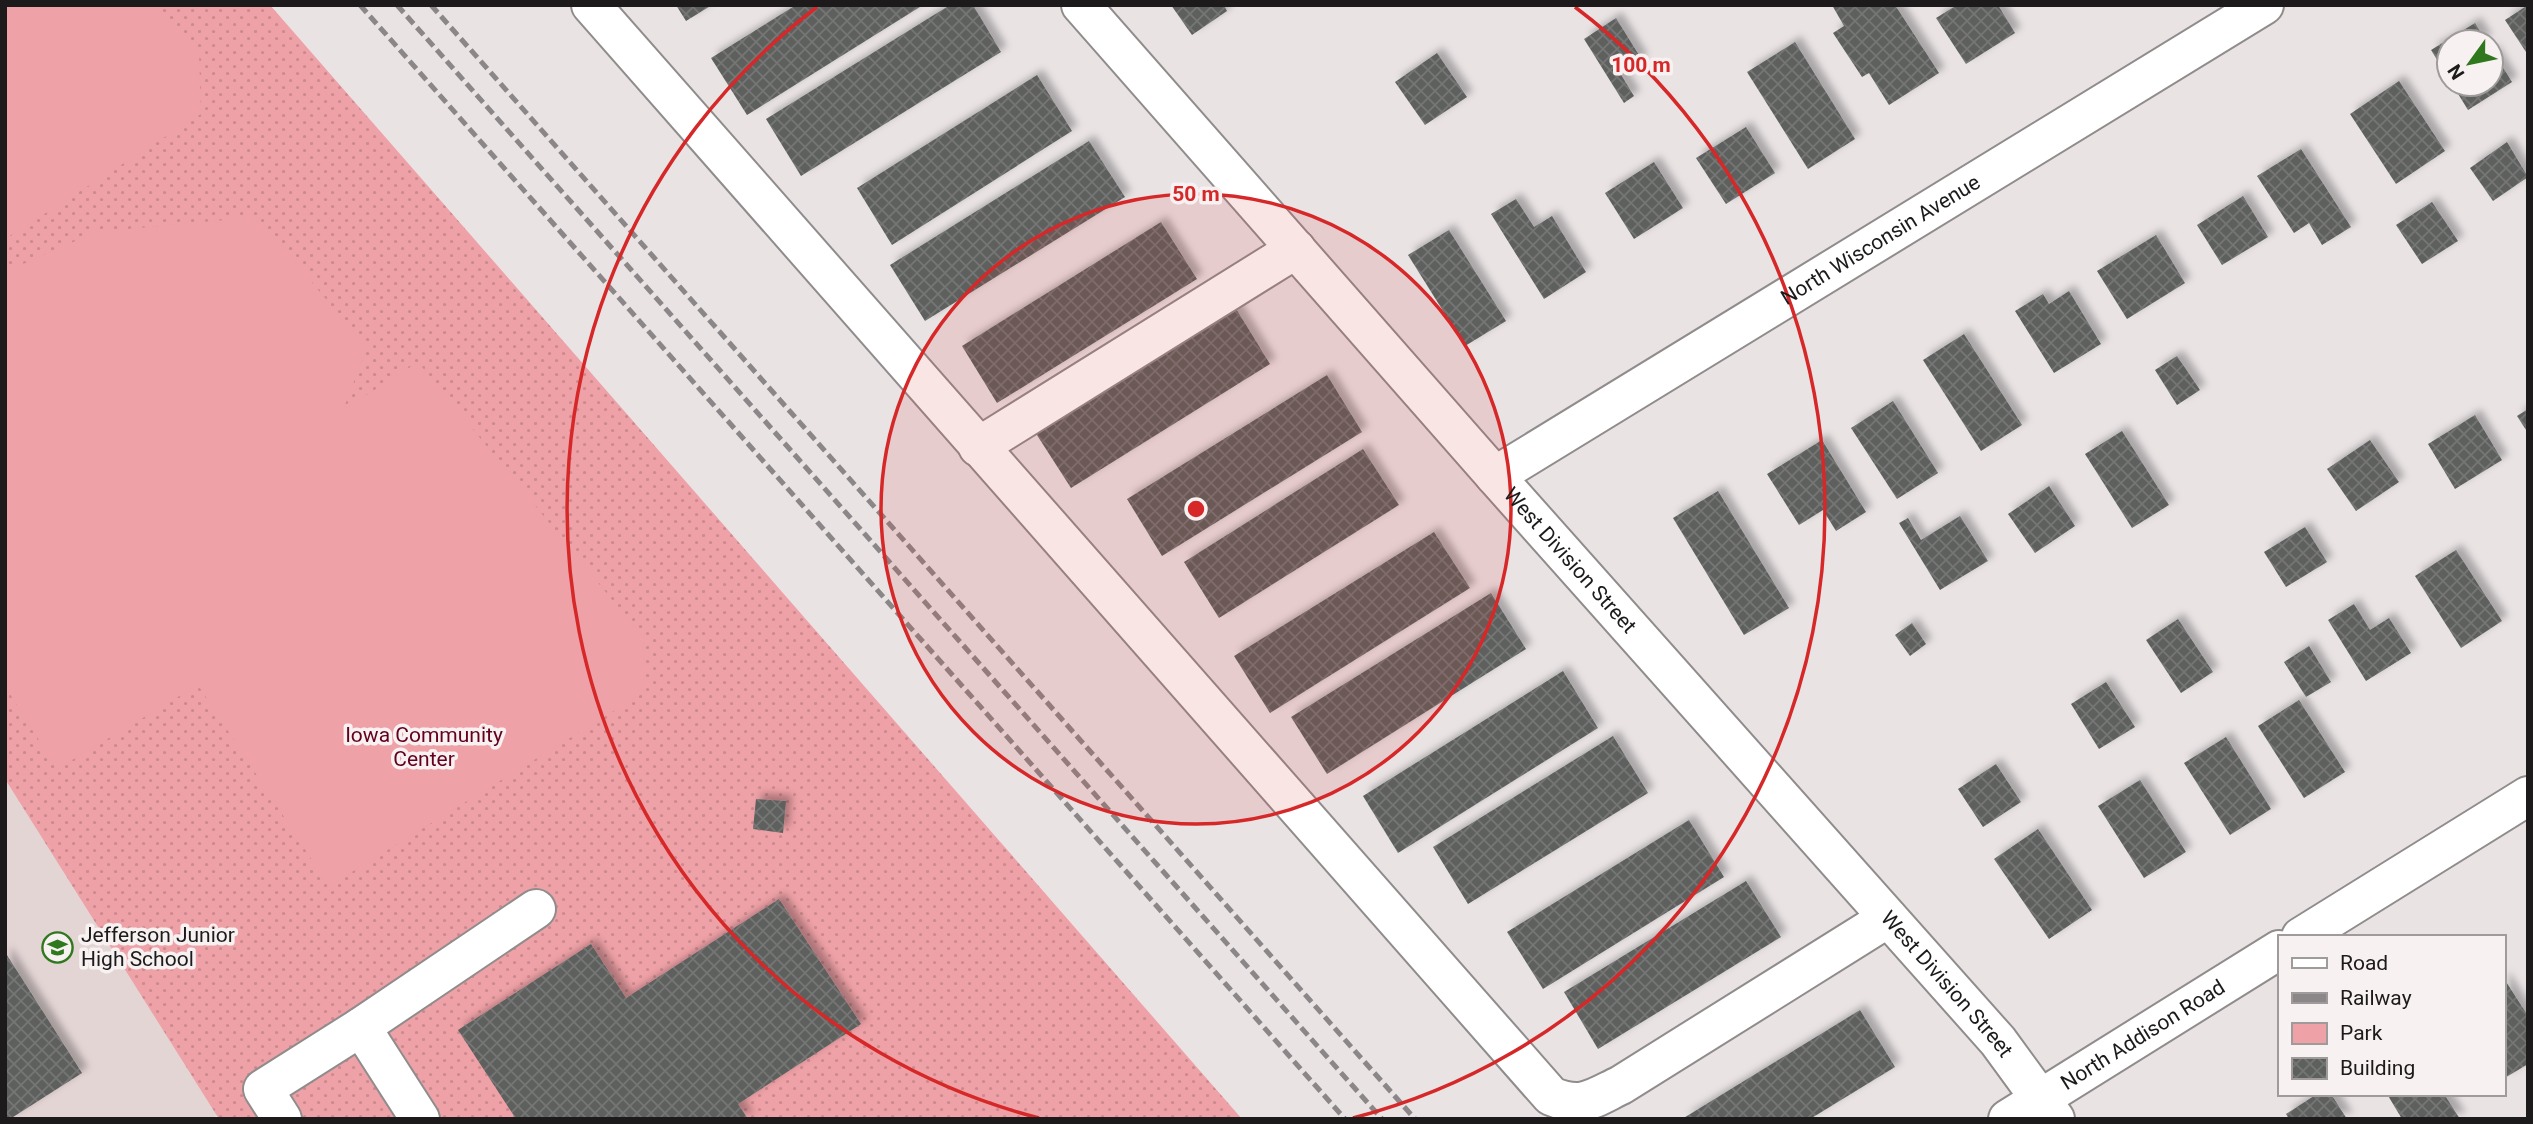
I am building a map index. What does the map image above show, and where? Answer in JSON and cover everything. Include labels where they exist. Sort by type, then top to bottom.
[{"type":"street","points":[[591,5],[1550,1096],[1569,1104],[1581,1104],[1621,1085],[1888,918]]},
{"type":"street","name":"West Division Street","points":[[1081,5],[1495,476],[1998,1041],[2049,1108]]},
{"type":"street","name":"North Wisconsin Avenue","points":[[1495,476],[2264,5]]},
{"type":"street","points":[[978,447],[1296,249]]},
{"type":"street","points":[[2304,935],[2528,796]]},
{"type":"street","points":[[282,1119],[263,1089],[362,1027],[536,909]]},
{"type":"street","name":"North Addison Road","points":[[2008,1119],[2049,1108],[2278,951]]},
{"type":"street","points":[[362,1027],[420,1119]]},
{"type":"shaded area","name":"Jefferson Junior High School","points":[[5,779],[217,1115],[211,1119],[5,1119]]},
{"type":"green space","name":"Iowa Community Center","points":[[5,5],[270,5],[1242,1119],[219,1119],[5,779]]},
{"type":"green space","points":[[5,5],[157,5],[199,53],[201,114],[5,239]]},
{"type":"green space","points":[[257,217],[367,348],[343,410],[418,362],[644,639],[643,693],[329,886],[198,685],[57,769],[5,686],[5,272],[96,232]]},
{"type":"building","points":[[676,5],[712,5],[686,21]]},
{"type":"building","points":[[796,5],[923,5],[747,115],[711,58]]},
{"type":"building","points":[[950,5],[973,5],[1001,52],[801,176],[766,119]]},
{"type":"building","points":[[1171,5],[1224,5],[1227,11],[1192,35]]},
{"type":"building","points":[[1832,5],[1895,5],[1939,73],[1889,105],[1869,73],[1862,77],[1833,33],[1844,26]]},
{"type":"building","points":[[1957,5],[1998,5],[2015,33],[1966,64],[1936,18]]},
{"type":"building","points":[[2528,5],[2528,55],[2505,20]]},
{"type":"building","points":[[1616,18],[1642,60],[1620,73],[1634,96],[1624,103],[1584,39]]},
{"type":"building","points":[[1795,42],[1855,139],[1808,169],[1747,72]]},
{"type":"building","points":[[1437,53],[1467,97],[1425,125],[1395,82]]},
{"type":"building","points":[[2505,71],[2512,82],[2505,86]]},
{"type":"building","points":[[1037,75],[1072,131],[892,245],[857,188]]},
{"type":"building","points":[[2399,81],[2445,151],[2396,184],[2350,114]]},
{"type":"building","points":[[2461,98],[2487,98],[2468,110]]},
{"type":"building","points":[[1746,127],[1775,173],[1726,204],[1696,158]]},
{"type":"building","points":[[1089,141],[1125,197],[925,321],[890,265]]},
{"type":"building","points":[[2507,142],[2528,177],[2493,201],[2470,168]]},
{"type":"building","points":[[2301,149],[2351,227],[2322,245],[2309,223],[2294,233],[2257,176]]},
{"type":"building","points":[[1654,162],[1683,208],[1634,239],[1605,193]]},
{"type":"building","points":[[2243,196],[2268,237],[2222,265],[2197,225]]},
{"type":"building","points":[[1516,199],[1534,227],[1552,216],[1586,272],[1544,299],[1491,214]]},
{"type":"building","points":[[2432,202],[2458,241],[2422,264],[2396,225]]},
{"type":"building","points":[[1161,222],[1197,279],[997,403],[962,346]]},
{"type":"building","points":[[1449,230],[1506,321],[1465,346],[1408,255]]},
{"type":"building","points":[[2156,235],[2185,283],[2127,319],[2097,271]]},
{"type":"building","points":[[2069,291],[2101,344],[2054,373],[2015,311],[2043,294],[2049,304]]},
{"type":"building","points":[[1235,307],[1270,364],[1071,488],[1035,432]]},
{"type":"building","points":[[1964,334],[2022,425],[1981,451],[1923,360]]},
{"type":"building","points":[[2177,356],[2200,390],[2177,405],[2155,370]]},
{"type":"building","points":[[1327,375],[1362,432],[1162,556],[1127,499]]},
{"type":"building","points":[[1893,401],[1938,473],[1897,499],[1851,428]]},
{"type":"building","points":[[2528,409],[2528,433],[2517,416]]},
{"type":"building","points":[[2475,415],[2502,460],[2455,489],[2428,444]]},
{"type":"building","points":[[2122,431],[2169,505],[2132,528],[2085,454]]},
{"type":"building","points":[[1822,440],[1866,512],[1836,531],[1823,510],[1799,525],[1767,474]]},
{"type":"building","points":[[2370,440],[2399,482],[2356,511],[2327,469]]},
{"type":"building","points":[[1363,449],[1399,505],[1219,618],[1184,562]]},
{"type":"building","points":[[2049,486],[2075,526],[2035,553],[2008,514]]},
{"type":"building","points":[[1718,491],[1789,608],[1744,635],[1673,518]]},
{"type":"building","points":[[1960,516],[1988,561],[1940,590],[1899,523],[1908,518],[1921,540]]},
{"type":"building","points":[[2305,527],[2327,562],[2286,587],[2264,552]]},
{"type":"building","points":[[1434,532],[1470,588],[1270,713],[1234,656]]},
{"type":"building","points":[[2456,550],[2502,621],[2461,648],[2415,576]]},
{"type":"building","points":[[1491,593],[1526,649],[1327,774],[1291,717]]},
{"type":"building","points":[[2354,604],[2370,630],[2389,618],[2411,653],[2366,681],[2328,620]]},
{"type":"building","points":[[2178,619],[2213,672],[2181,693],[2146,640]]},
{"type":"building","points":[[1912,623],[1926,644],[1910,656],[1895,635]]},
{"type":"building","points":[[2309,646],[2331,682],[2306,697],[2284,662]]},
{"type":"building","points":[[1563,671],[1598,728],[1398,853],[1363,796]]},
{"type":"building","points":[[2106,682],[2135,727],[2099,749],[2071,704]]},
{"type":"building","points":[[2299,700],[2345,772],[2304,798],[2258,726]]},
{"type":"building","points":[[1613,736],[1648,793],[1468,904],[1433,847]]},
{"type":"building","points":[[2226,737],[2271,809],[2230,835],[2184,763]]},
{"type":"building","points":[[1996,764],[2021,802],[1983,827],[1958,789]]},
{"type":"building","points":[[2140,780],[2186,852],[2144,878],[2098,806]]},
{"type":"building","points":[[756,799],[786,801],[783,833],[753,829]]},
{"type":"building","points":[[1689,820],[1724,877],[1543,989],[1507,932]]},
{"type":"building","points":[[2038,829],[2092,910],[2049,939],[1994,859]]},
{"type":"building","points":[[1746,881],[1781,937],[1598,1049],[1564,992]]},
{"type":"building","points":[[779,899],[861,1024],[738,1104],[748,1119],[516,1119],[458,1030],[591,944],[626,998]]},
{"type":"building","points":[[5,952],[82,1073],[10,1119],[5,1119]]},
{"type":"building","points":[[2505,980],[2528,1016],[2528,1064],[2505,1078]]},
{"type":"building","points":[[1860,1010],[1895,1067],[1810,1119],[1682,1119]]},
{"type":"building","points":[[2314,1096],[2332,1096],[2347,1119],[2289,1119],[2286,1114]]},
{"type":"building","points":[[2388,1096],[2445,1096],[2460,1119],[2402,1119]]},
{"type":"railway","points":[[360,5],[1345,1119]]},
{"type":"railway","points":[[397,5],[1382,1119]]},
{"type":"railway","points":[[431,5],[1415,1119]]},
{"type":"place","name":"Jefferson Junior High School","points":[[58,947]]}]
